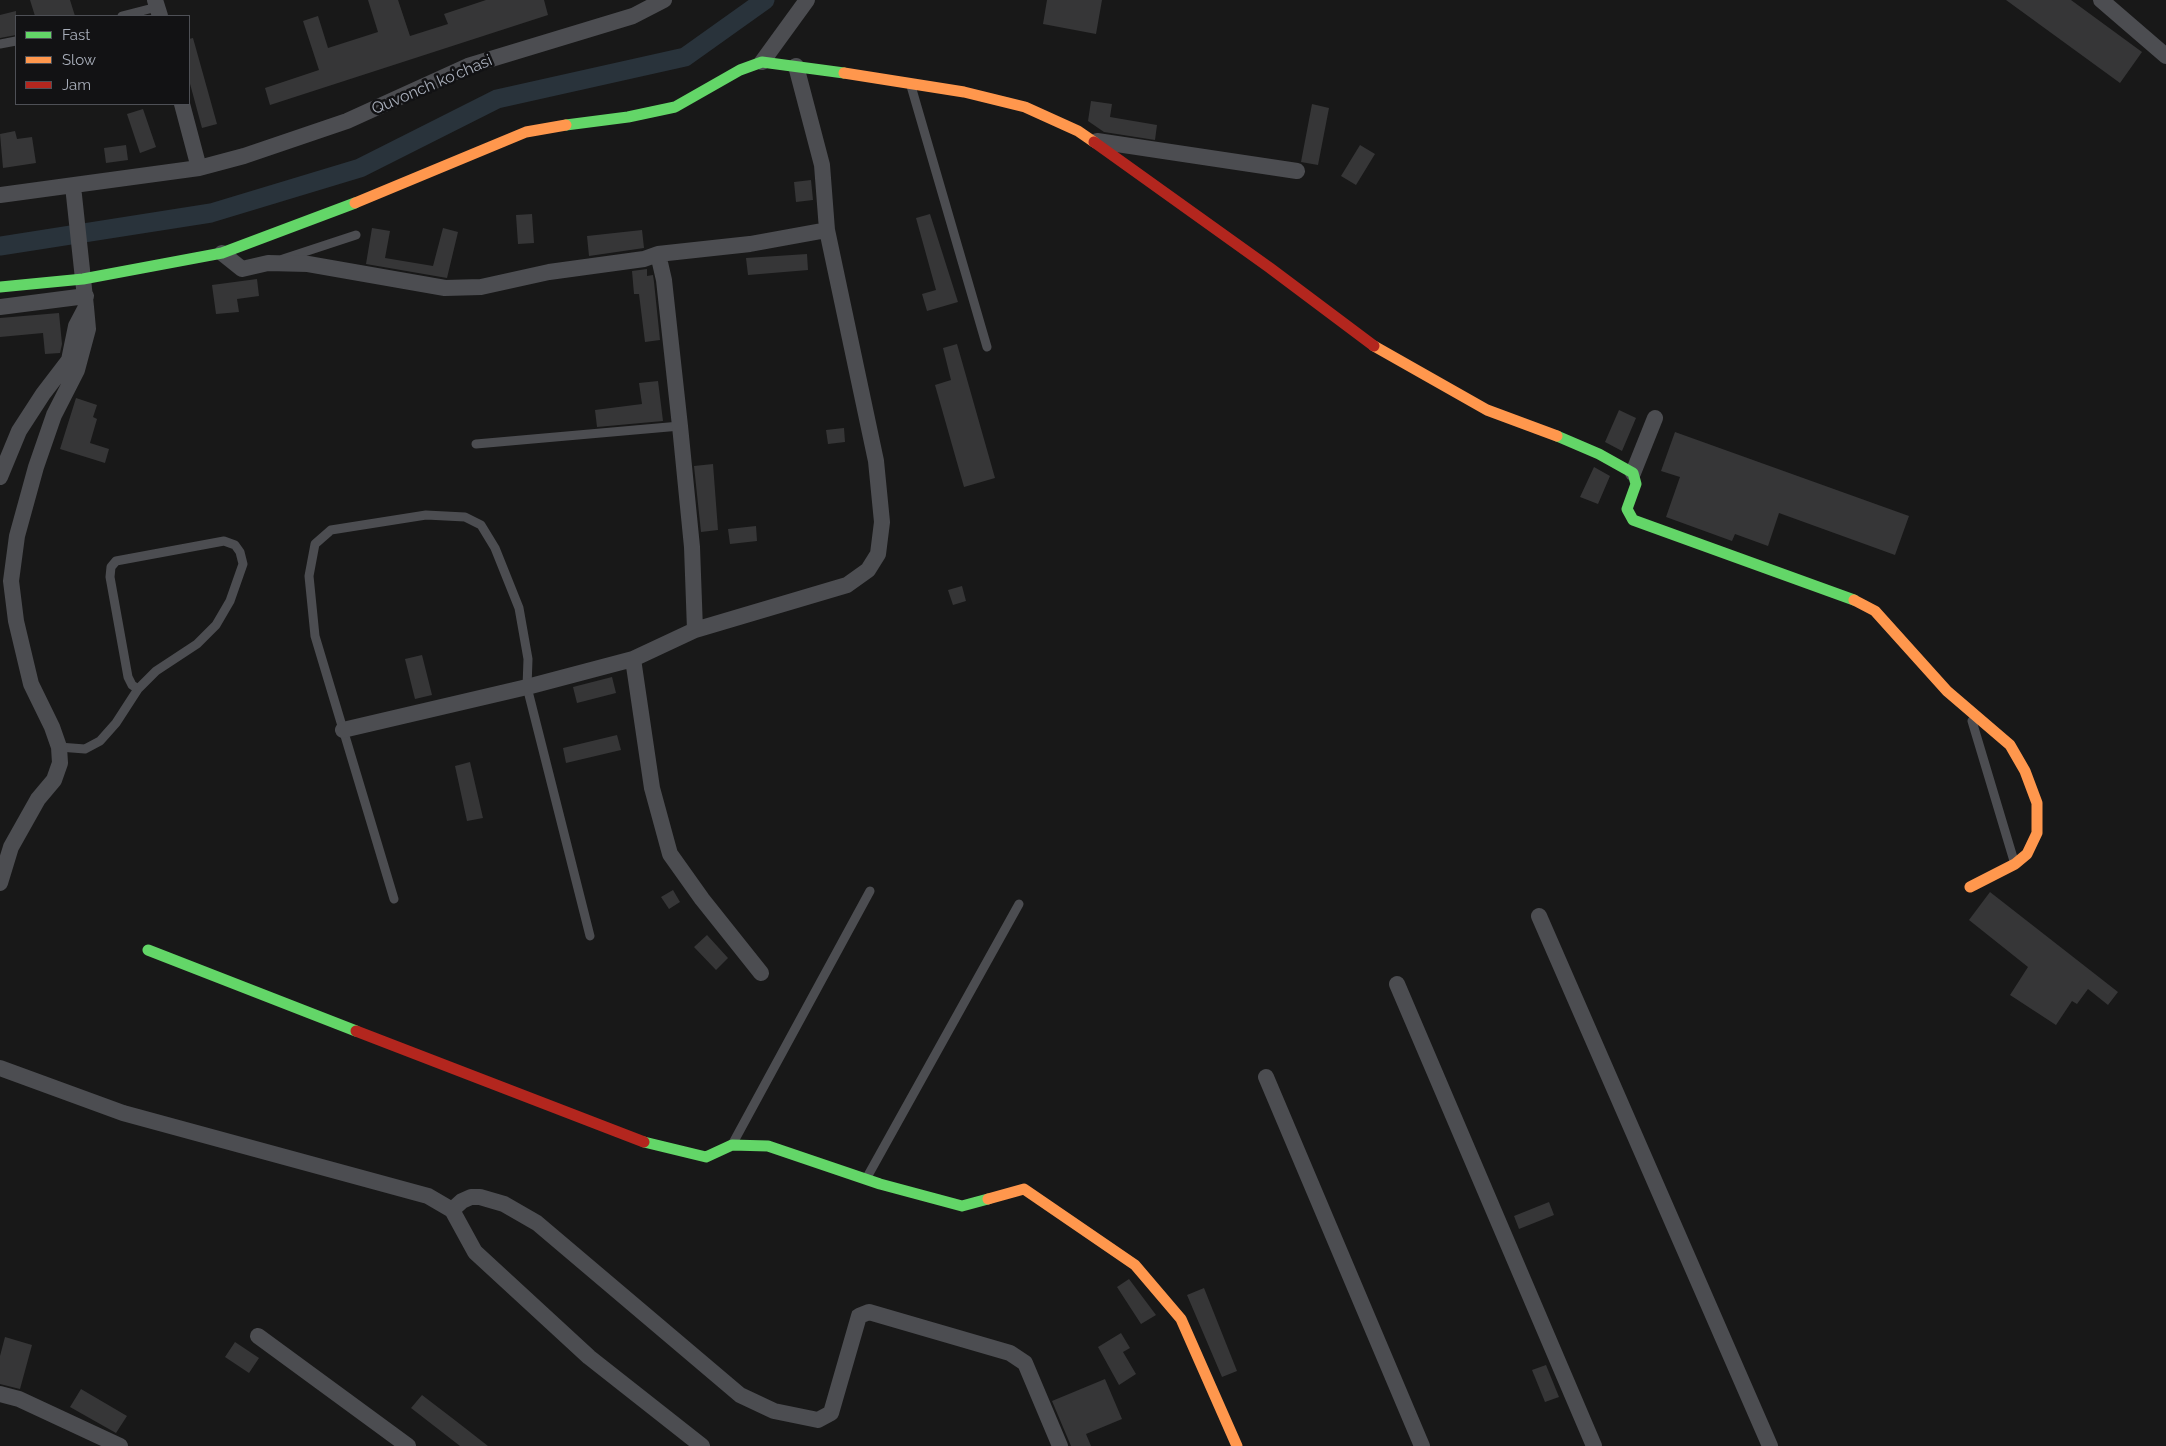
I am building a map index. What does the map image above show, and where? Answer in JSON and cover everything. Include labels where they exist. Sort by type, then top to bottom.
[{"type":"street","name":"Quvonch koʻchasi","points":[[0,195],[199,168],[300,138],[348,121],[468,66],[633,16],[664,0]]},
{"type":"street","points":[[762,62],[806,0]]},
{"type":"street","points":[[2102,0],[2166,56]]},
{"type":"street","points":[[0,286],[83,279],[222,253],[399,186],[526,132],[628,117],[675,107],[740,70],[762,62],[964,92],[1025,107],[1078,131],[1263,263],[1367,342],[1487,410],[1541,428],[1599,454],[1634,473]]},
{"type":"street","points":[[343,730],[527,687],[633,659],[695,630],[847,585],[868,570],[878,554],[882,522],[876,461],[827,230],[822,165],[796,66]]},
{"type":"street","points":[[182,105],[199,168]]},
{"type":"street","points":[[1090,140],[1297,172]]},
{"type":"street","points":[[0,883],[11,847],[38,799],[54,780],[60,763],[59,747],[52,727],[31,684],[16,621],[11,581],[17,536],[36,468],[54,415],[77,370],[88,329],[73,186]]},
{"type":"street","points":[[222,253],[242,270],[268,263],[308,264],[445,288],[481,287],[548,272],[644,259],[658,254],[750,244],[827,230]]},
{"type":"street","points":[[658,254],[664,280],[692,547],[695,630]]},
{"type":"street","points":[[0,307],[86,301]]},
{"type":"street","points":[[0,477],[19,431],[43,394],[69,360],[76,326],[86,301]]},
{"type":"street","points":[[1655,418],[1634,473],[1636,484],[1626,508],[1633,520],[1862,603],[1875,611],[1947,691],[2010,745],[2025,771],[2037,803],[2037,833],[2027,854],[2015,864],[1970,887]]},
{"type":"street","points":[[633,659],[652,788],[670,854],[702,899],[761,973]]},
{"type":"street","points":[[1539,916],[1770,1446]]},
{"type":"street","points":[[148,950],[649,1144],[706,1157],[732,1145],[768,1146],[866,1179],[962,1206],[1024,1189],[1135,1265],[1181,1319],[1237,1446]]},
{"type":"street","points":[[1397,984],[1594,1446]]},
{"type":"street","points":[[0,1068],[123,1112],[428,1196],[452,1210],[475,1252],[589,1357],[702,1446]]},
{"type":"street","points":[[1266,1077],[1422,1446]]},
{"type":"street","points":[[452,1210],[462,1201],[471,1197],[480,1197],[504,1204],[537,1223],[740,1395],[774,1411],[818,1420],[831,1413],[859,1316],[869,1312],[1010,1353],[1025,1363],[1060,1446]]},
{"type":"street","points":[[258,1336],[408,1446]]},
{"type":"street","points":[[0,1394],[19,1398],[120,1446]]},
{"type":"lane","points":[[126,15],[158,8]]},
{"type":"lane","points":[[0,44],[15,41]]},
{"type":"lane","points":[[910,84],[987,347]]},
{"type":"lane","points":[[268,263],[356,235]]},
{"type":"lane","points":[[476,444],[680,426]]},
{"type":"lane","points":[[394,899],[316,636],[309,576],[316,544],[331,530],[426,515],[465,517],[481,525],[495,548],[519,608],[528,659],[527,687],[590,936]]},
{"type":"lane","points":[[59,747],[85,749],[100,741],[116,723],[138,689],[156,671],[197,644],[216,625],[230,601],[243,564],[240,552],[234,545],[224,541],[116,561],[111,567],[110,578],[128,678],[132,685],[138,689]]},
{"type":"lane","points":[[1968,709],[2015,864]]},
{"type":"lane","points":[[732,1145],[870,891]]},
{"type":"lane","points":[[866,1179],[1019,904]]},
{"type":"building","points":[[30,0],[70,0],[75,15],[35,15]]},
{"type":"building","points":[[368,0],[398,0],[410,36],[448,24],[444,14],[486,0],[544,0],[548,15],[270,105],[265,88],[319,70],[303,21],[318,16],[328,48],[378,32]]},
{"type":"building","points":[[1047,0],[1102,0],[1096,34],[1043,24]]},
{"type":"building","points":[[2006,0],[2071,0],[2142,52],[2120,83]]},
{"type":"building","points":[[16,11],[15,35],[0,38],[0,15]]},
{"type":"building","points":[[193,38],[217,124],[202,128],[190,84],[190,39]]},
{"type":"building","points":[[1091,101],[1112,104],[1110,117],[1157,125],[1155,140],[1104,132],[1088,121]]},
{"type":"building","points":[[1312,104],[1329,108],[1318,165],[1301,162]]},
{"type":"building","points":[[143,109],[156,147],[140,153],[127,114]]},
{"type":"building","points":[[15,131],[17,139],[32,137],[36,163],[3,168],[0,134]]},
{"type":"building","points":[[126,145],[128,160],[106,163],[104,148]]},
{"type":"building","points":[[1360,145],[1375,154],[1356,185],[1341,176]]},
{"type":"building","points":[[811,180],[813,200],[796,202],[794,182]]},
{"type":"building","points":[[532,214],[534,243],[518,244],[516,215]]},
{"type":"building","points":[[930,214],[958,302],[927,311],[922,294],[936,290],[916,218]]},
{"type":"building","points":[[372,228],[390,231],[385,258],[433,266],[443,228],[458,232],[447,278],[366,264]]},
{"type":"building","points":[[642,230],[644,248],[589,256],[587,236]]},
{"type":"building","points":[[807,254],[808,270],[748,275],[746,258]]},
{"type":"building","points":[[647,269],[647,276],[653,275],[660,340],[645,342],[639,294],[634,294],[632,271]]},
{"type":"building","points":[[257,279],[259,296],[237,299],[239,312],[216,314],[212,285]]},
{"type":"building","points":[[59,313],[62,344],[60,353],[45,354],[43,333],[0,337],[0,318]]},
{"type":"building","points":[[957,344],[995,478],[964,487],[935,385],[951,380],[943,348]]},
{"type":"building","points":[[658,381],[663,421],[597,427],[595,410],[642,404],[639,383]]},
{"type":"building","points":[[76,398],[97,405],[93,417],[97,419],[90,443],[109,449],[105,463],[60,449]]},
{"type":"building","points":[[1619,410],[1636,418],[1622,451],[1605,442]]},
{"type":"building","points":[[844,428],[845,442],[828,444],[826,430]]},
{"type":"building","points":[[1675,432],[1909,516],[1895,555],[1779,513],[1768,546],[1735,534],[1732,541],[1666,517],[1680,477],[1661,471]]},
{"type":"building","points":[[713,464],[718,530],[701,532],[694,466]]},
{"type":"building","points":[[1594,467],[1610,476],[1598,504],[1580,497]]},
{"type":"building","points":[[756,526],[757,541],[730,544],[728,529]]},
{"type":"building","points":[[962,586],[966,601],[953,605],[948,590]]},
{"type":"building","points":[[422,655],[432,695],[415,699],[405,659]]},
{"type":"building","points":[[612,677],[616,693],[577,703],[573,687]]},
{"type":"building","points":[[617,735],[621,750],[566,763],[563,748]]},
{"type":"building","points":[[470,762],[483,818],[467,821],[455,766]]},
{"type":"building","points":[[673,890],[680,902],[669,909],[661,897]]},
{"type":"building","points":[[1990,892],[2118,992],[2108,1005],[2088,989],[2077,1004],[2072,1001],[2056,1025],[2010,995],[2028,967],[1969,920]]},
{"type":"building","points":[[707,935],[728,958],[716,970],[694,947]]},
{"type":"building","points":[[1549,1202],[1554,1215],[1519,1229],[1514,1216]]},
{"type":"building","points":[[1129,1279],[1156,1315],[1141,1324],[1117,1287]]},
{"type":"building","points":[[1204,1288],[1237,1371],[1222,1377],[1187,1295]]},
{"type":"building","points":[[1121,1333],[1130,1348],[1123,1352],[1136,1374],[1119,1385],[1098,1347]]},
{"type":"building","points":[[5,1337],[32,1345],[20,1389],[0,1384],[0,1356]]},
{"type":"building","points":[[235,1342],[259,1358],[249,1373],[225,1357]]},
{"type":"building","points":[[1546,1365],[1559,1397],[1545,1402],[1532,1370]]},
{"type":"building","points":[[1105,1379],[1122,1419],[1086,1434],[1091,1446],[1071,1446],[1052,1401]]},
{"type":"building","points":[[81,1389],[127,1416],[116,1433],[70,1407]]},
{"type":"building","points":[[422,1395],[488,1446],[460,1446],[411,1408]]},
{"type":"waterway","points":[[0,246],[211,213],[360,168],[497,99],[685,57],[765,0]]},
{"type":"traffic: fast","points":[[566,125],[628,117],[675,107],[740,70],[762,62],[844,73]]},
{"type":"traffic: fast","points":[[0,287],[83,279],[222,253],[355,203]]},
{"type":"traffic: fast","points":[[1557,436],[1599,454],[1633,473],[1636,484],[1627,509],[1633,520],[1854,600]]},
{"type":"traffic: fast","points":[[148,950],[356,1031]]},
{"type":"traffic: fast","points":[[644,1142],[706,1157],[732,1145],[768,1146],[880,1184],[962,1206],[988,1199]]},
{"type":"traffic: slow","points":[[844,73],[964,92],[1025,107],[1078,131],[1094,142]]},
{"type":"traffic: slow","points":[[355,203],[526,132],[566,125]]},
{"type":"traffic: slow","points":[[1374,346],[1487,410],[1557,436]]},
{"type":"traffic: slow","points":[[1854,600],[1875,611],[1947,691],[2010,745],[2025,771],[2037,803],[2037,833],[2027,854],[2015,864],[1970,887]]},
{"type":"traffic: slow","points":[[988,1199],[1024,1189],[1135,1265],[1181,1319],[1237,1446]]},
{"type":"traffic: jam","points":[[1094,142],[1270,268],[1374,346]]},
{"type":"traffic: jam","points":[[356,1031],[644,1142]]}]
